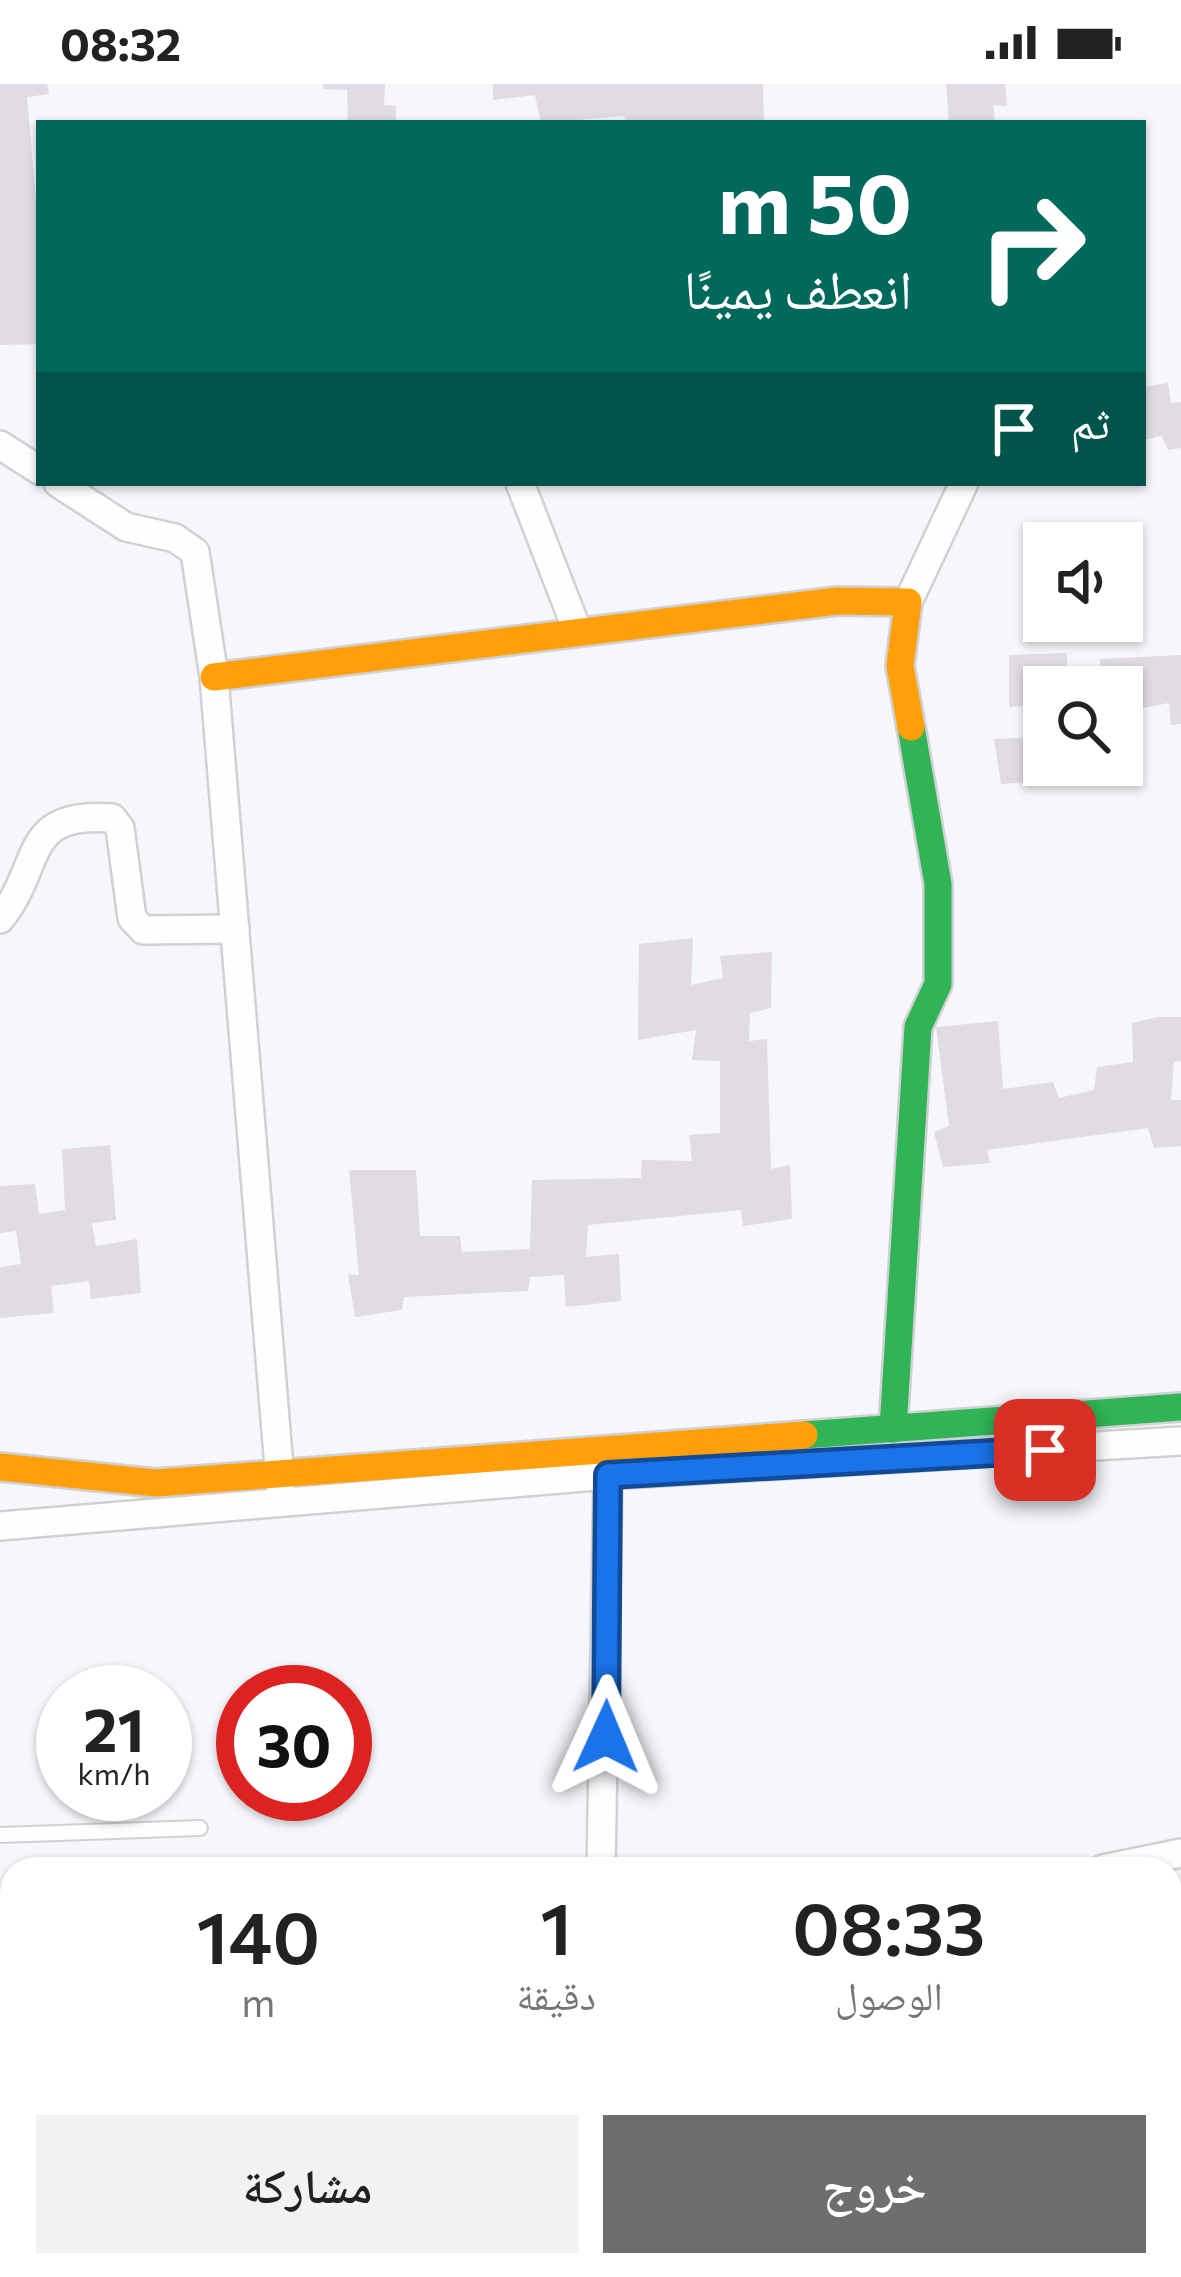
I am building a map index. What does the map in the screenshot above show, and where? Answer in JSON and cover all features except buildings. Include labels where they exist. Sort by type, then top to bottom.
[{"type":"street","points":[[0,445],[36,468]]},
{"type":"street","points":[[63,486],[126,527],[175,538],[195,552],[214,677],[280,1489]]},
{"type":"street","points":[[521,486],[577,630]]},
{"type":"street","points":[[893,1429],[918,1027],[938,984],[938,884],[900,666],[908,602],[963,486]]},
{"type":"street","points":[[214,677],[577,630],[837,602],[908,602]]},
{"type":"street","points":[[0,919],[13,902],[37,841],[51,826],[78,816],[112,818],[120,828],[132,918],[143,930],[235,929]]},
{"type":"street","points":[[0,1526],[280,1489],[893,1429],[1181,1407]]},
{"type":"street","points":[[0,1467],[156,1483],[280,1489],[1181,1441]]},
{"type":"street","points":[[601,1857],[608,1475]]},
{"type":"lane","points":[[0,1835],[200,1828]]},
{"type":"traffic: fast","points":[[893,1429],[918,1027],[938,984],[938,884],[911,727]]},
{"type":"traffic: fast","points":[[804,1435],[1181,1407]]},
{"type":"traffic: slow","points":[[214,677],[837,601],[908,602],[900,666],[911,727]]},
{"type":"traffic: slow","points":[[0,1467],[156,1483],[804,1435]]},
{"type":"route","points":[[606,1737],[608,1475],[1045,1450]]}]
